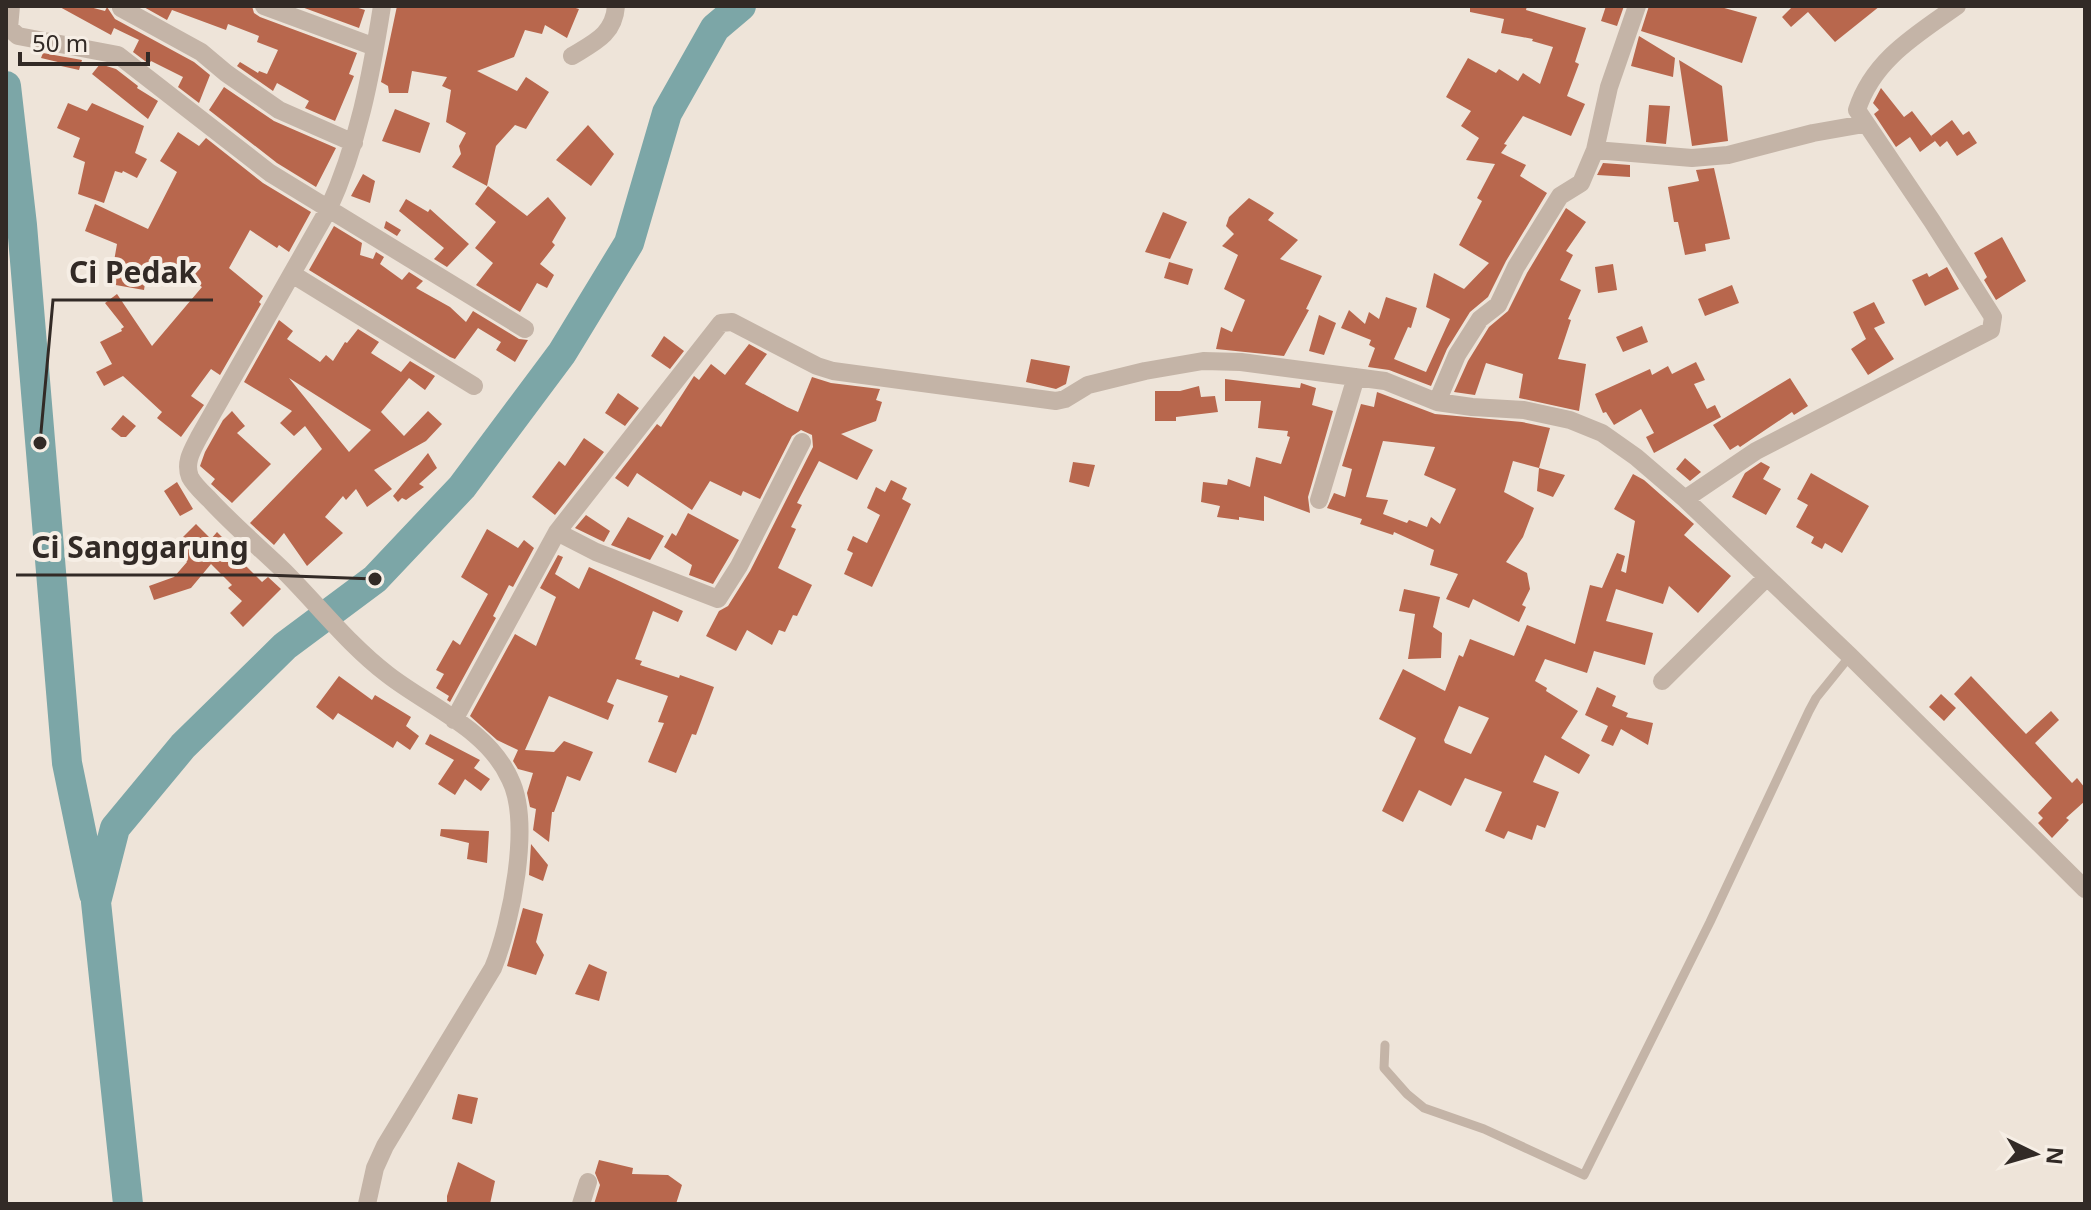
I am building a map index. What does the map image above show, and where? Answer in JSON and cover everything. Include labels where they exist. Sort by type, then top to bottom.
[{"type":"street","points":[[11,6],[9,28],[18,36],[118,55],[270,173],[525,329]]},
{"type":"street","points":[[264,6],[375,47]]},
{"type":"street","points":[[367,1204],[375,1168],[385,1146],[493,968],[502,944],[514,894],[517,798],[512,781],[492,750],[371,660],[236,528],[193,481],[188,465],[199,437],[343,179],[354,143],[382,6]]},
{"type":"street","points":[[572,56],[606,36],[615,20],[616,6]]},
{"type":"street","points":[[1437,402],[1457,355],[1480,319],[1498,305],[1516,267],[1560,196],[1581,183],[1595,150],[1609,87],[1637,6]]},
{"type":"street","points":[[1685,499],[1756,451],[1991,330],[1993,317],[1857,110],[1870,80],[1908,39],[1957,6]]},
{"type":"street","points":[[121,8],[201,52],[279,110],[354,143]]},
{"type":"street","points":[[1595,150],[1692,158],[1728,155],[1813,133],[1864,124]]},
{"type":"street","points":[[292,274],[474,386]]},
{"type":"street","points":[[454,720],[557,532],[716,326],[726,322],[833,371],[1056,401],[1088,385],[1203,361],[1241,362],[1385,381],[1437,402],[1524,410],[1570,420],[1614,441],[1685,499],[1850,656],[2085,889]]},
{"type":"street","points":[[1319,500],[1356,377]]},
{"type":"street","points":[[557,532],[596,552],[718,599],[739,566],[802,442]]},
{"type":"street","points":[[1662,681],[1766,578]]},
{"type":"street","points":[[581,1204],[588,1182]]},
{"type":"lane","points":[[1385,1045],[1384,1068],[1424,1108],[1484,1129],[1584,1175],[1710,922],[1809,711],[1850,656]]},
{"type":"building","points":[[58,6],[86,6],[105,11],[107,7],[115,19],[194,62],[210,75],[199,103],[178,87],[183,77],[151,61],[149,64],[133,52],[139,40],[114,28],[111,35]]},
{"type":"building","points":[[142,6],[252,6],[254,13],[260,17],[357,53],[349,74],[354,76],[335,121],[305,108],[309,101],[277,83],[273,91],[237,66],[240,62],[258,73],[267,74],[278,50],[257,42],[259,36],[228,24],[226,30],[172,10],[167,20]]},
{"type":"building","points":[[299,6],[352,6],[365,10],[359,28]]},
{"type":"building","points":[[397,6],[569,6],[579,9],[567,38],[545,25],[542,34],[525,30],[514,57],[477,71],[517,91],[526,77],[549,92],[526,129],[515,125],[496,146],[487,186],[452,167],[461,154],[459,146],[466,133],[446,122],[451,90],[442,86],[447,77],[412,71],[408,93],[389,93],[388,86],[381,82]]},
{"type":"building","points":[[1470,6],[1527,6],[1526,10],[1586,28],[1575,62],[1579,64],[1567,96],[1585,104],[1571,136],[1523,116],[1504,144],[1507,145],[1501,153],[1526,165],[1520,176],[1547,193],[1488,297],[1470,312],[1447,349],[1431,386],[1389,370],[1368,367],[1375,348],[1369,345],[1371,340],[1341,328],[1349,310],[1365,324],[1369,312],[1379,319],[1386,297],[1417,308],[1411,328],[1408,327],[1394,359],[1426,372],[1450,319],[1426,307],[1434,273],[1464,289],[1489,263],[1459,245],[1482,201],[1477,198],[1495,164],[1466,160],[1479,138],[1461,126],[1471,111],[1446,97],[1468,58],[1496,73],[1499,69],[1518,81],[1523,73],[1540,84],[1553,47],[1533,39],[1501,33],[1504,19],[1470,12]]},
{"type":"building","points":[[1606,6],[1624,6],[1617,26],[1601,21]]},
{"type":"building","points":[[1649,6],[1717,6],[1757,17],[1742,63],[1641,31]]},
{"type":"building","points":[[1793,6],[1880,6],[1835,42],[1808,12],[1791,27],[1782,17]]},
{"type":"building","points":[[1639,36],[1675,58],[1673,77],[1631,66]]},
{"type":"building","points":[[43,53],[82,60],[79,70],[41,58]]},
{"type":"building","points":[[1679,60],[1722,86],[1728,141],[1692,146]]},
{"type":"building","points":[[100,64],[116,69],[158,101],[148,119],[92,74]]},
{"type":"building","points":[[224,87],[274,121],[336,148],[316,187],[277,163],[209,110]]},
{"type":"building","points":[[1881,88],[1904,117],[1912,111],[1935,141],[1920,152],[1910,137],[1896,147],[1874,114],[1879,110],[1873,103]]},
{"type":"building","points":[[68,103],[87,111],[92,103],[144,126],[135,153],[147,159],[137,178],[123,171],[115,171],[104,203],[78,194],[85,162],[73,157],[80,138],[57,128]]},
{"type":"building","points":[[1649,105],[1670,106],[1666,144],[1646,142]]},
{"type":"building","points":[[395,109],[430,123],[420,153],[382,141]]},
{"type":"building","points":[[1952,120],[1963,135],[1969,131],[1977,143],[1957,156],[1947,141],[1940,147],[1931,136]]},
{"type":"building","points":[[588,125],[614,154],[591,186],[556,160]]},
{"type":"building","points":[[178,132],[199,146],[206,138],[263,183],[311,212],[289,252],[279,245],[277,248],[250,230],[229,268],[263,296],[259,302],[261,304],[220,375],[211,369],[191,396],[204,405],[181,437],[157,418],[162,412],[123,376],[104,386],[96,372],[112,364],[100,342],[124,327],[105,303],[117,294],[152,346],[202,287],[174,268],[173,271],[149,259],[144,290],[110,284],[117,244],[85,231],[95,204],[148,229],[177,172],[160,161]]},
{"type":"building","points":[[1603,163],[1630,165],[1630,177],[1597,175]]},
{"type":"building","points":[[1714,168],[1730,239],[1705,244],[1706,251],[1685,255],[1678,222],[1674,222],[1668,187],[1699,181],[1696,170]]},
{"type":"building","points":[[363,174],[375,181],[370,203],[351,196]]},
{"type":"building","points":[[488,186],[527,216],[548,197],[566,218],[552,242],[555,245],[540,264],[554,275],[547,288],[537,283],[520,312],[476,285],[493,263],[475,248],[496,222],[475,204]]},
{"type":"building","points":[[1249,198],[1274,213],[1268,220],[1298,240],[1280,259],[1322,276],[1306,309],[1309,310],[1284,356],[1216,349],[1221,327],[1232,332],[1245,300],[1224,289],[1238,255],[1222,246],[1234,234],[1226,226],[1229,217]]},
{"type":"building","points":[[406,199],[428,212],[430,209],[469,244],[447,267],[434,259],[444,248],[399,211]]},
{"type":"building","points":[[1566,208],[1586,222],[1566,251],[1573,255],[1560,280],[1581,290],[1568,319],[1571,320],[1558,359],[1586,364],[1579,411],[1519,398],[1523,374],[1486,363],[1475,395],[1454,392],[1468,361],[1489,327],[1508,311]]},
{"type":"building","points":[[1163,212],[1187,222],[1170,259],[1145,252]]},
{"type":"building","points":[[386,221],[401,230],[397,236],[384,228]]},
{"type":"building","points":[[334,226],[362,243],[360,255],[373,259],[376,252],[384,257],[380,264],[402,280],[409,272],[423,281],[416,288],[450,307],[466,322],[473,311],[519,339],[528,340],[515,362],[496,350],[501,342],[478,328],[455,359],[450,357],[309,270]]},
{"type":"building","points":[[2002,237],[2026,281],[1996,300],[1974,253]]},
{"type":"building","points":[[1169,262],[1193,269],[1188,285],[1164,278]]},
{"type":"building","points":[[1613,264],[1617,290],[1598,293],[1595,267]]},
{"type":"building","points":[[1947,267],[1959,289],[1925,306],[1912,280],[1927,273],[1929,277]]},
{"type":"building","points":[[1732,285],[1739,303],[1705,316],[1698,299]]},
{"type":"building","points":[[1874,302],[1885,323],[1874,328],[1894,359],[1868,375],[1851,349],[1866,339],[1853,312]]},
{"type":"building","points":[[1319,315],[1336,323],[1324,355],[1309,351]]},
{"type":"building","points":[[279,320],[293,331],[287,339],[320,362],[326,355],[333,361],[358,329],[379,342],[371,353],[401,372],[410,361],[435,376],[425,390],[409,378],[381,412],[404,436],[428,411],[442,424],[426,441],[374,470],[392,489],[367,507],[356,489],[346,500],[343,496],[325,517],[343,533],[307,566],[284,533],[274,545],[250,523],[322,449],[305,426],[294,436],[280,423],[292,411],[244,382]],"holes":[[[289,378],[371,430],[349,452]]]},
{"type":"building","points":[[1642,326],[1648,342],[1623,352],[1616,337]]},
{"type":"building","points":[[664,336],[684,351],[670,369],[651,356]]},
{"type":"building","points":[[749,344],[767,354],[745,384],[798,412],[812,377],[831,383],[880,389],[876,400],[882,402],[876,421],[841,434],[873,450],[857,480],[819,461],[797,503],[802,505],[791,527],[796,529],[778,568],[812,585],[797,616],[793,615],[785,632],[779,630],[772,645],[747,630],[736,651],[706,636],[719,611],[728,606],[750,571],[813,447],[812,435],[801,430],[792,436],[760,499],[743,491],[741,496],[710,481],[692,510],[637,473],[628,487],[615,478],[657,424],[661,427],[694,376],[699,380],[711,364],[725,375]]},
{"type":"building","points":[[1031,359],[1070,366],[1066,384],[1056,389],[1026,382]]},
{"type":"building","points":[[1696,362],[1705,380],[1694,384],[1707,409],[1715,405],[1721,417],[1654,453],[1646,437],[1654,433],[1641,409],[1614,425],[1606,412],[1603,413],[1595,394],[1650,369],[1652,375],[1668,366],[1672,374]]},
{"type":"building","points":[[1790,378],[1808,406],[1794,415],[1792,412],[1740,447],[1738,445],[1730,450],[1713,425]]},
{"type":"building","points":[[1225,379],[1300,388],[1301,383],[1316,388],[1312,405],[1333,411],[1308,497],[1310,513],[1264,496],[1264,521],[1239,517],[1239,520],[1217,517],[1220,506],[1201,502],[1203,482],[1227,485],[1228,479],[1250,487],[1256,457],[1281,464],[1290,437],[1287,436],[1288,431],[1258,428],[1261,401],[1225,401]]},
{"type":"building","points":[[1199,386],[1201,397],[1215,396],[1218,412],[1176,417],[1176,421],[1155,421],[1155,391],[1180,391]]},
{"type":"building","points":[[1377,392],[1435,414],[1522,422],[1550,428],[1539,468],[1513,461],[1504,492],[1534,508],[1523,537],[1506,562],[1527,573],[1530,589],[1522,605],[1526,607],[1519,622],[1473,599],[1469,608],[1446,599],[1458,574],[1430,565],[1434,550],[1394,532],[1393,535],[1360,524],[1362,519],[1327,508],[1334,493],[1345,497],[1352,469],[1342,466],[1361,404],[1374,407]],"holes":[[[1383,441],[1435,447],[1424,475],[1456,489],[1440,524],[1431,517],[1427,527],[1409,520],[1407,523],[1383,514],[1388,500],[1366,497]]]},
{"type":"building","points":[[618,393],[639,408],[625,426],[605,413]]},
{"type":"building","points":[[232,411],[245,426],[237,433],[271,464],[232,503],[211,484],[215,479],[200,466],[223,420]]},
{"type":"building","points":[[123,415],[136,426],[126,437],[111,429]]},
{"type":"building","points":[[584,438],[604,452],[555,515],[532,497],[559,461],[565,466]]},
{"type":"building","points":[[428,453],[437,468],[419,484],[424,487],[398,502],[393,496]]},
{"type":"building","points":[[1685,458],[1701,472],[1690,481],[1676,469]]},
{"type":"building","points":[[1073,462],[1095,465],[1089,487],[1069,482]]},
{"type":"building","points":[[1761,462],[1770,467],[1763,479],[1781,489],[1766,515],[1732,497],[1745,473]]},
{"type":"building","points":[[1539,468],[1565,475],[1553,497],[1537,491]]},
{"type":"building","points":[[1811,473],[1869,506],[1842,553],[1825,543],[1822,549],[1811,543],[1814,537],[1796,527],[1808,505],[1797,499]]},
{"type":"building","points":[[1633,474],[1644,480],[1694,524],[1684,535],[1731,576],[1698,613],[1669,586],[1663,604],[1616,589],[1606,621],[1653,633],[1645,665],[1594,651],[1587,673],[1545,659],[1535,681],[1578,711],[1561,738],[1590,755],[1579,774],[1545,755],[1533,782],[1559,792],[1545,828],[1537,825],[1532,840],[1508,831],[1504,839],[1485,831],[1502,792],[1465,778],[1451,806],[1419,790],[1403,822],[1382,811],[1416,738],[1379,719],[1403,669],[1445,691],[1459,655],[1463,657],[1470,639],[1514,656],[1527,625],[1575,644],[1590,585],[1602,588],[1617,553],[1625,556],[1621,571],[1626,573],[1635,521],[1614,509]],"holes":[[[1459,706],[1489,718],[1471,754],[1445,743]]]},
{"type":"building","points":[[891,480],[907,488],[902,499],[911,504],[872,587],[844,574],[853,553],[847,550],[853,536],[867,543],[880,515],[867,508],[876,487],[885,492]]},
{"type":"building","points":[[177,482],[193,509],[180,516],[164,491]]},
{"type":"building","points":[[688,513],[739,540],[713,584],[689,575],[692,565],[664,547],[672,533],[676,536]]},
{"type":"building","points":[[586,515],[610,531],[604,542],[575,528]]},
{"type":"building","points":[[628,517],[664,536],[650,560],[611,545]]},
{"type":"building","points":[[196,524],[211,539],[217,532],[229,544],[233,540],[244,564],[262,582],[268,577],[281,589],[243,627],[230,613],[242,601],[228,588],[232,585],[211,564],[191,588],[154,600],[149,586],[174,577],[187,562],[173,547]]},
{"type":"building","points":[[487,529],[518,548],[524,540],[534,548],[513,587],[509,585],[493,616],[496,618],[450,702],[447,700],[449,696],[436,688],[444,674],[436,670],[453,640],[460,645],[488,594],[461,577]]},
{"type":"building","points":[[558,555],[563,557],[555,574],[579,589],[589,567],[683,611],[678,622],[653,611],[635,659],[642,661],[640,665],[714,687],[696,735],[692,734],[676,773],[648,762],[664,723],[658,722],[668,696],[617,679],[607,702],[614,705],[608,720],[549,696],[525,750],[554,752],[564,741],[593,752],[580,781],[567,776],[552,812],[549,842],[533,830],[536,809],[530,807],[527,793],[533,773],[518,769],[513,761],[518,750],[497,740],[470,716],[515,634],[536,646],[556,597],[540,588]]},
{"type":"building","points":[[1404,589],[1440,597],[1433,627],[1442,633],[1441,658],[1408,659],[1415,614],[1399,611]]},
{"type":"building","points":[[339,676],[372,700],[375,695],[411,717],[406,726],[419,736],[410,750],[397,741],[393,748],[338,713],[333,720],[316,707]]},
{"type":"building","points":[[1971,676],[2026,734],[2051,711],[2059,720],[2035,743],[2072,783],[2077,778],[2085,788],[2085,801],[2066,818],[2069,820],[2052,838],[2038,823],[2043,818],[2038,813],[2052,798],[1954,694]]},
{"type":"building","points":[[1597,687],[1616,696],[1612,706],[1628,713],[1626,717],[1653,723],[1648,745],[1621,729],[1613,746],[1601,741],[1608,726],[1585,715]]},
{"type":"building","points":[[1941,694],[1956,708],[1944,721],[1929,707]]},
{"type":"building","points":[[430,734],[480,760],[474,768],[490,779],[481,791],[465,779],[455,795],[438,784],[454,760],[425,744]]},
{"type":"building","points":[[441,829],[489,831],[487,863],[467,859],[469,843],[440,836]]},
{"type":"building","points":[[531,844],[548,865],[543,881],[529,875]]},
{"type":"building","points":[[523,908],[543,914],[536,942],[544,955],[536,975],[507,966]]},
{"type":"building","points":[[589,964],[607,972],[599,1001],[575,994]]},
{"type":"building","points":[[458,1094],[478,1098],[472,1124],[452,1119]]},
{"type":"building","points":[[599,1160],[633,1168],[632,1174],[668,1175],[682,1185],[676,1204],[594,1204],[600,1185],[595,1173]]},
{"type":"building","points":[[458,1162],[495,1181],[490,1204],[447,1204]]},
{"type":"waterway","points":[[128,1204],[96,902],[115,828],[183,746],[285,646],[375,579],[462,487],[562,353],[629,243],[667,113],[715,28],[741,6]]},
{"type":"waterway","points":[[6,86],[22,225],[67,763],[94,894]]},
{"type":"place","name":"Ci Pedak","points":[[40,443]]},
{"type":"place","name":"Ci Sanggarung","points":[[375,579]]}]
